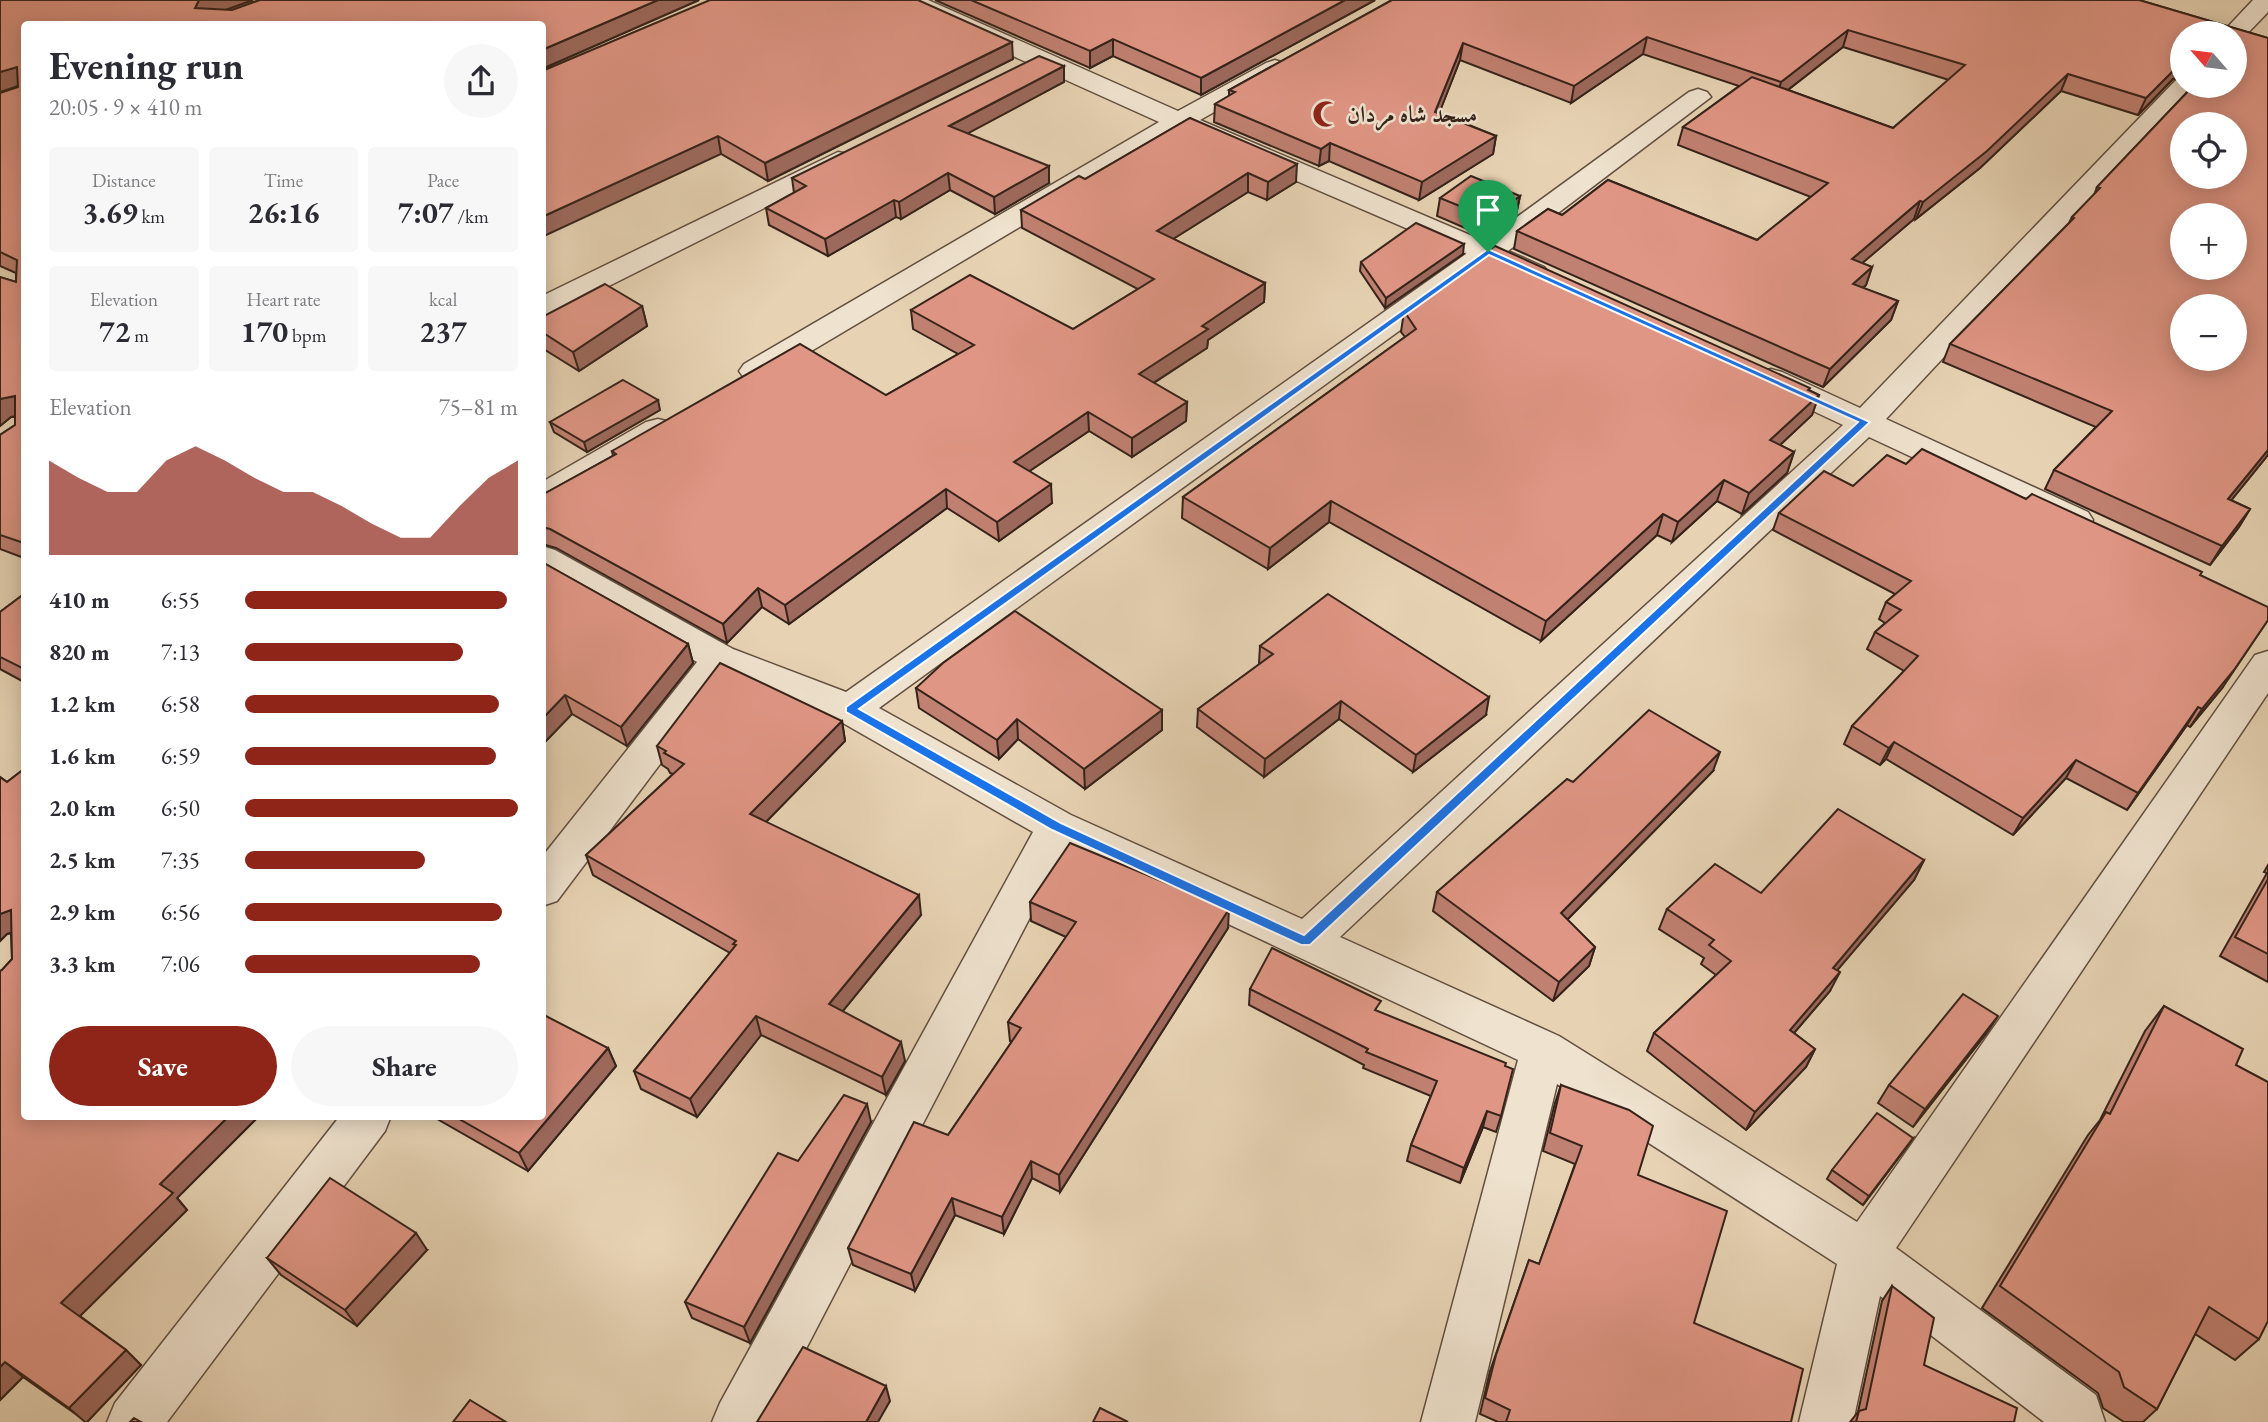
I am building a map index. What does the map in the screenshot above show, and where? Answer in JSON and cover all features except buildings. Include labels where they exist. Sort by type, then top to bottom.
[{"type":"street","points":[[908,0],[1025,66],[1181,120],[1563,286]]},
{"type":"street","points":[[2246,21],[2266,0]]},
{"type":"street","points":[[735,383],[1181,120],[1302,53]]},
{"type":"street","points":[[850,709],[1488,252],[1698,97]]},
{"type":"street","points":[[1306,942],[1865,422],[2173,98]]},
{"type":"street","points":[[546,307],[864,147]]},
{"type":"street","points":[[1739,365],[2104,533]]},
{"type":"street","points":[[546,495],[687,412]]},
{"type":"street","points":[[546,560],[720,657],[850,709],[1057,827],[1543,1050],[1864,1254],[2077,1414],[2078,1422]]},
{"type":"street","points":[[546,885],[720,657]]},
{"type":"street","points":[[1826,1422],[1864,1254],[2268,664]]},
{"type":"street","points":[[739,1422],[1057,827]]},
{"type":"street","points":[[1448,1422],[1543,1050]]},
{"type":"street","points":[[134,1422],[365,1120]]},
{"type":"place","name":"مسجد شاه مردان","points":[[1326,114]]},
{"type":"route","points":[[1488,252],[1865,422],[1306,942],[1057,827],[850,709],[1408,309],[1488,252]]}]
